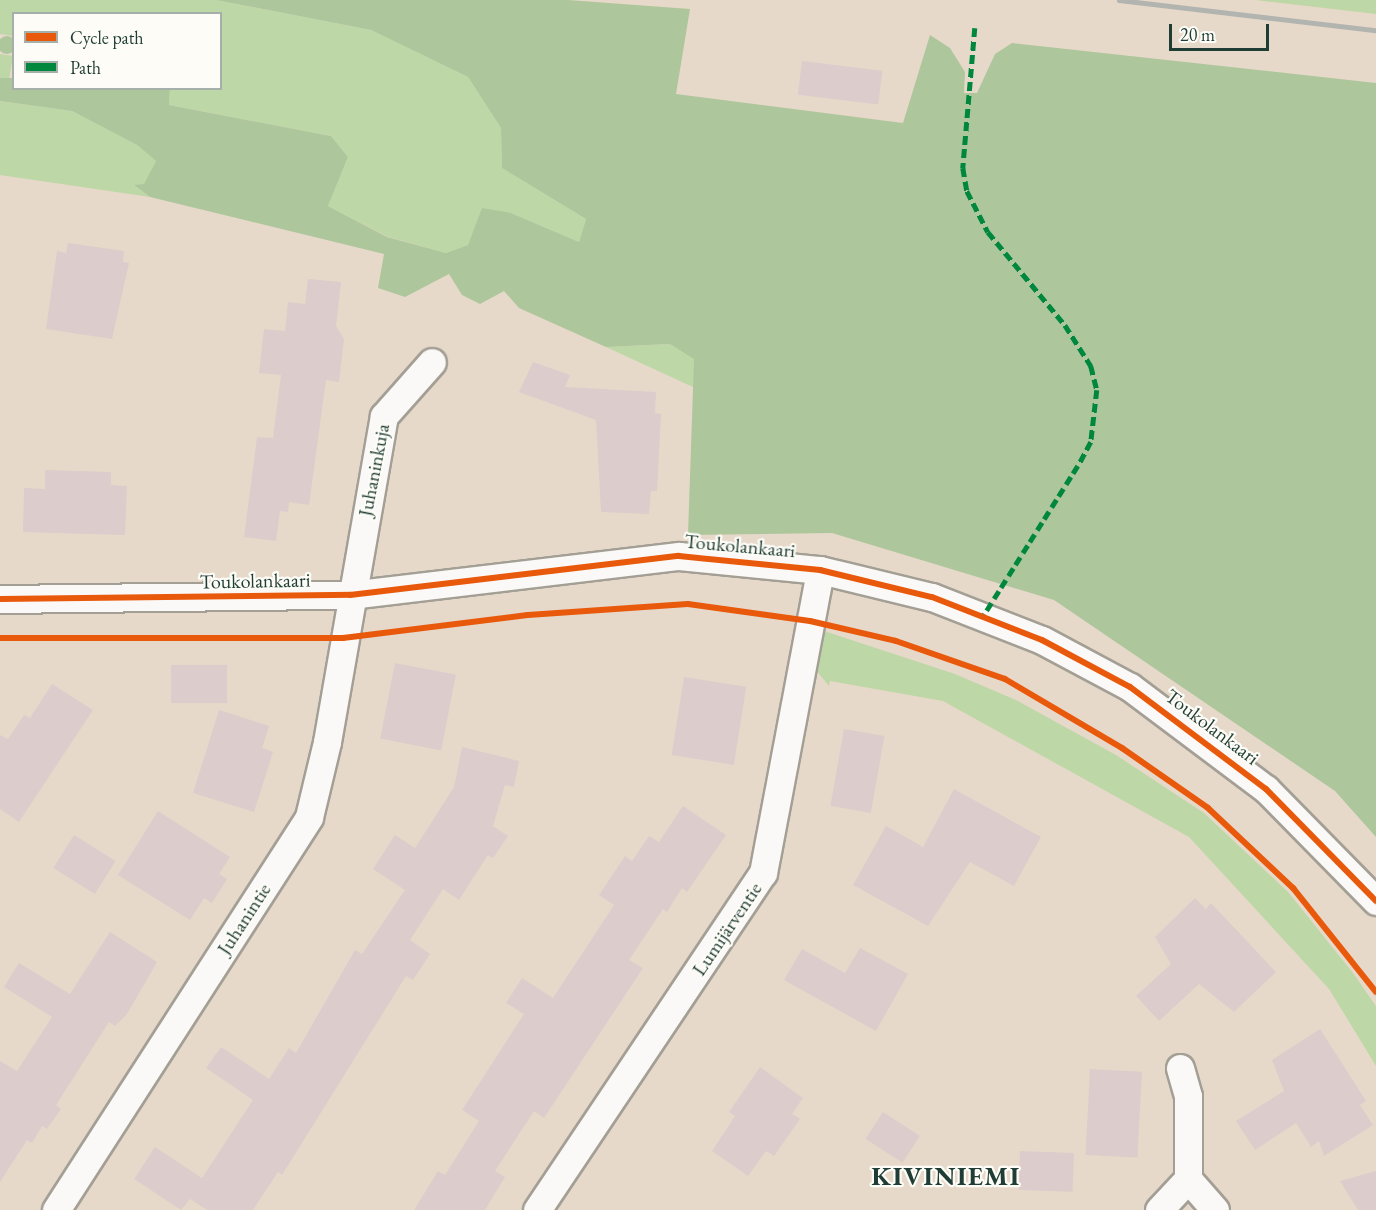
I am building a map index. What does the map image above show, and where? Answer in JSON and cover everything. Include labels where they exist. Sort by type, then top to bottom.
[{"type":"street","name":"Juhaninkuja","points":[[350,595],[384,416],[432,362]]},
{"type":"street","name":"Toukolankaari","points":[[0,599],[350,595],[679,556],[820,570],[932,597],[1042,640],[1130,687],[1266,789],[1376,901]]},
{"type":"street","name":"Lumijärventie","points":[[537,1210],[763,873],[820,570]]},
{"type":"street","name":"Juhanintie","points":[[56,1210],[309,817],[327,742],[350,595]]},
{"type":"street","points":[[1180,1068],[1188,1096],[1188,1179],[1215,1210]]},
{"type":"street","points":[[1159,1210],[1188,1179]]},
{"type":"green space","points":[[0,0],[216,0],[371,30],[468,77],[501,128],[502,168],[586,219],[579,242],[511,213],[468,245],[446,253],[388,237],[328,206],[348,157],[331,136],[169,105],[170,90],[222,90],[222,12],[12,12],[12,36],[0,34]]},
{"type":"green space","points":[[216,0],[568,0],[690,9],[676,94],[903,123],[930,35],[950,48],[965,72],[964,93],[977,93],[995,54],[1012,43],[1376,83],[1376,837],[1335,791],[1054,600],[832,533],[688,535],[694,359],[670,344],[606,347],[519,308],[504,291],[480,304],[462,295],[449,274],[405,297],[378,288],[384,254],[150,197],[134,185],[144,184],[156,161],[137,145],[72,111],[0,101],[0,78],[12,78],[12,90],[170,90],[169,105],[331,136],[348,157],[328,206],[387,237],[446,253],[468,245],[482,208],[511,213],[579,242],[586,219],[502,168],[501,128],[468,77],[371,30]]},
{"type":"green space","points":[[1255,0],[1376,0],[1376,14]]},
{"type":"green space","points":[[3,36],[11,36],[12,53],[3,54],[-1,50],[-1,40]]},
{"type":"green space","points":[[0,54],[12,56],[9,80],[0,78]]},
{"type":"green space","points":[[0,101],[72,111],[137,145],[156,161],[144,185],[134,185],[150,197],[0,175]]},
{"type":"green space","points":[[670,344],[694,358],[695,388],[606,347]]},
{"type":"green space","points":[[824,631],[955,674],[1016,700],[1116,755],[1204,813],[1288,892],[1353,973],[1376,1006],[1376,1066],[1329,989],[1189,837],[943,701],[830,681],[829,686],[815,669]]},
{"type":"building","points":[[802,61],[882,71],[878,105],[798,95]]},
{"type":"building","points":[[68,243],[124,251],[123,262],[129,263],[112,339],[46,329],[57,251],[66,253]]},
{"type":"building","points":[[308,279],[341,282],[336,326],[344,339],[339,382],[326,380],[309,505],[289,502],[288,512],[280,511],[276,541],[244,537],[257,437],[273,438],[281,375],[259,373],[264,329],[285,331],[288,302],[305,304]]},
{"type":"building","points":[[533,362],[570,375],[565,387],[656,392],[655,413],[661,414],[657,491],[651,491],[649,514],[601,512],[596,420],[519,392]]},
{"type":"building","points":[[45,470],[111,472],[111,485],[127,486],[125,535],[23,532],[24,488],[45,489]]},
{"type":"building","points":[[395,663],[456,675],[441,750],[380,739]]},
{"type":"building","points":[[171,665],[227,665],[227,703],[171,703]]},
{"type":"building","points":[[684,677],[746,687],[734,765],[672,755]]},
{"type":"building","points":[[52,684],[93,710],[19,822],[0,809],[0,735],[8,739],[24,715],[30,718]]},
{"type":"building","points":[[219,710],[269,726],[262,748],[273,752],[254,812],[193,793]]},
{"type":"building","points":[[844,729],[884,736],[871,813],[830,806]]},
{"type":"building","points":[[462,747],[519,761],[514,787],[505,785],[493,826],[508,836],[493,858],[488,855],[459,900],[443,889],[410,940],[430,954],[413,980],[406,976],[282,1175],[278,1172],[253,1210],[207,1210],[190,1199],[181,1210],[134,1179],[155,1147],[202,1178],[253,1100],[206,1068],[221,1047],[269,1079],[289,1048],[296,1053],[355,950],[362,954],[405,890],[373,869],[395,835],[415,848],[454,787]]},
{"type":"building","points":[[954,789],[1041,837],[1014,886],[970,862],[928,926],[853,885],[886,826],[923,847]]},
{"type":"building","points":[[683,806],[726,835],[687,892],[682,888],[667,912],[663,909],[629,960],[643,968],[544,1118],[534,1111],[495,1171],[505,1177],[485,1210],[414,1210],[438,1171],[445,1175],[479,1121],[462,1110],[524,1014],[506,1003],[522,978],[553,998],[614,905],[599,895],[625,856],[632,861],[649,836],[659,842]]},
{"type":"building","points":[[158,811],[230,857],[219,874],[227,879],[212,903],[204,898],[190,920],[118,875]]},
{"type":"building","points":[[74,835],[116,861],[95,894],[53,868]]},
{"type":"building","points":[[1195,898],[1206,909],[1211,903],[1276,972],[1234,1012],[1199,984],[1159,1021],[1136,996],[1171,964],[1155,937]]},
{"type":"building","points":[[110,932],[157,962],[127,1014],[115,1026],[109,1022],[56,1105],[61,1109],[47,1129],[42,1126],[32,1143],[27,1140],[0,1182],[0,1061],[17,1071],[52,1017],[4,987],[19,963],[70,994]]},
{"type":"building","points":[[860,948],[908,974],[876,1031],[784,980],[802,949],[845,973]]},
{"type":"building","points":[[1320,1029],[1366,1101],[1360,1105],[1373,1125],[1324,1156],[1319,1141],[1311,1147],[1296,1123],[1255,1150],[1236,1121],[1284,1091],[1272,1060]]},
{"type":"building","points":[[760,1067],[803,1098],[792,1114],[800,1119],[774,1156],[766,1151],[748,1176],[712,1151],[735,1116],[729,1112]]},
{"type":"building","points":[[1090,1069],[1142,1072],[1137,1158],[1085,1155]]},
{"type":"building","points":[[883,1112],[920,1136],[902,1163],[866,1139]]},
{"type":"building","points":[[1020,1151],[1074,1153],[1073,1192],[1019,1190]]},
{"type":"building","points":[[1376,1171],[1376,1210],[1358,1210],[1340,1181]]},
{"type":"railway","points":[[1119,0],[1376,30]]},
{"type":"marked path","points":[[975,28],[963,168],[967,191],[988,232],[1065,325],[1091,366],[1097,390],[1091,442],[983,617]]},
{"type":"cycle path","points":[[0,599],[350,595],[679,556],[820,570],[932,597],[1042,640],[1130,687],[1266,789],[1376,901]]},
{"type":"cycle path","points":[[0,638],[343,638],[528,615],[688,604],[810,621],[896,641],[1005,679],[1122,748],[1208,808],[1293,888],[1376,992]]},
{"type":"district","name":"KIVINIEMI","points":[[946,1177]]}]
